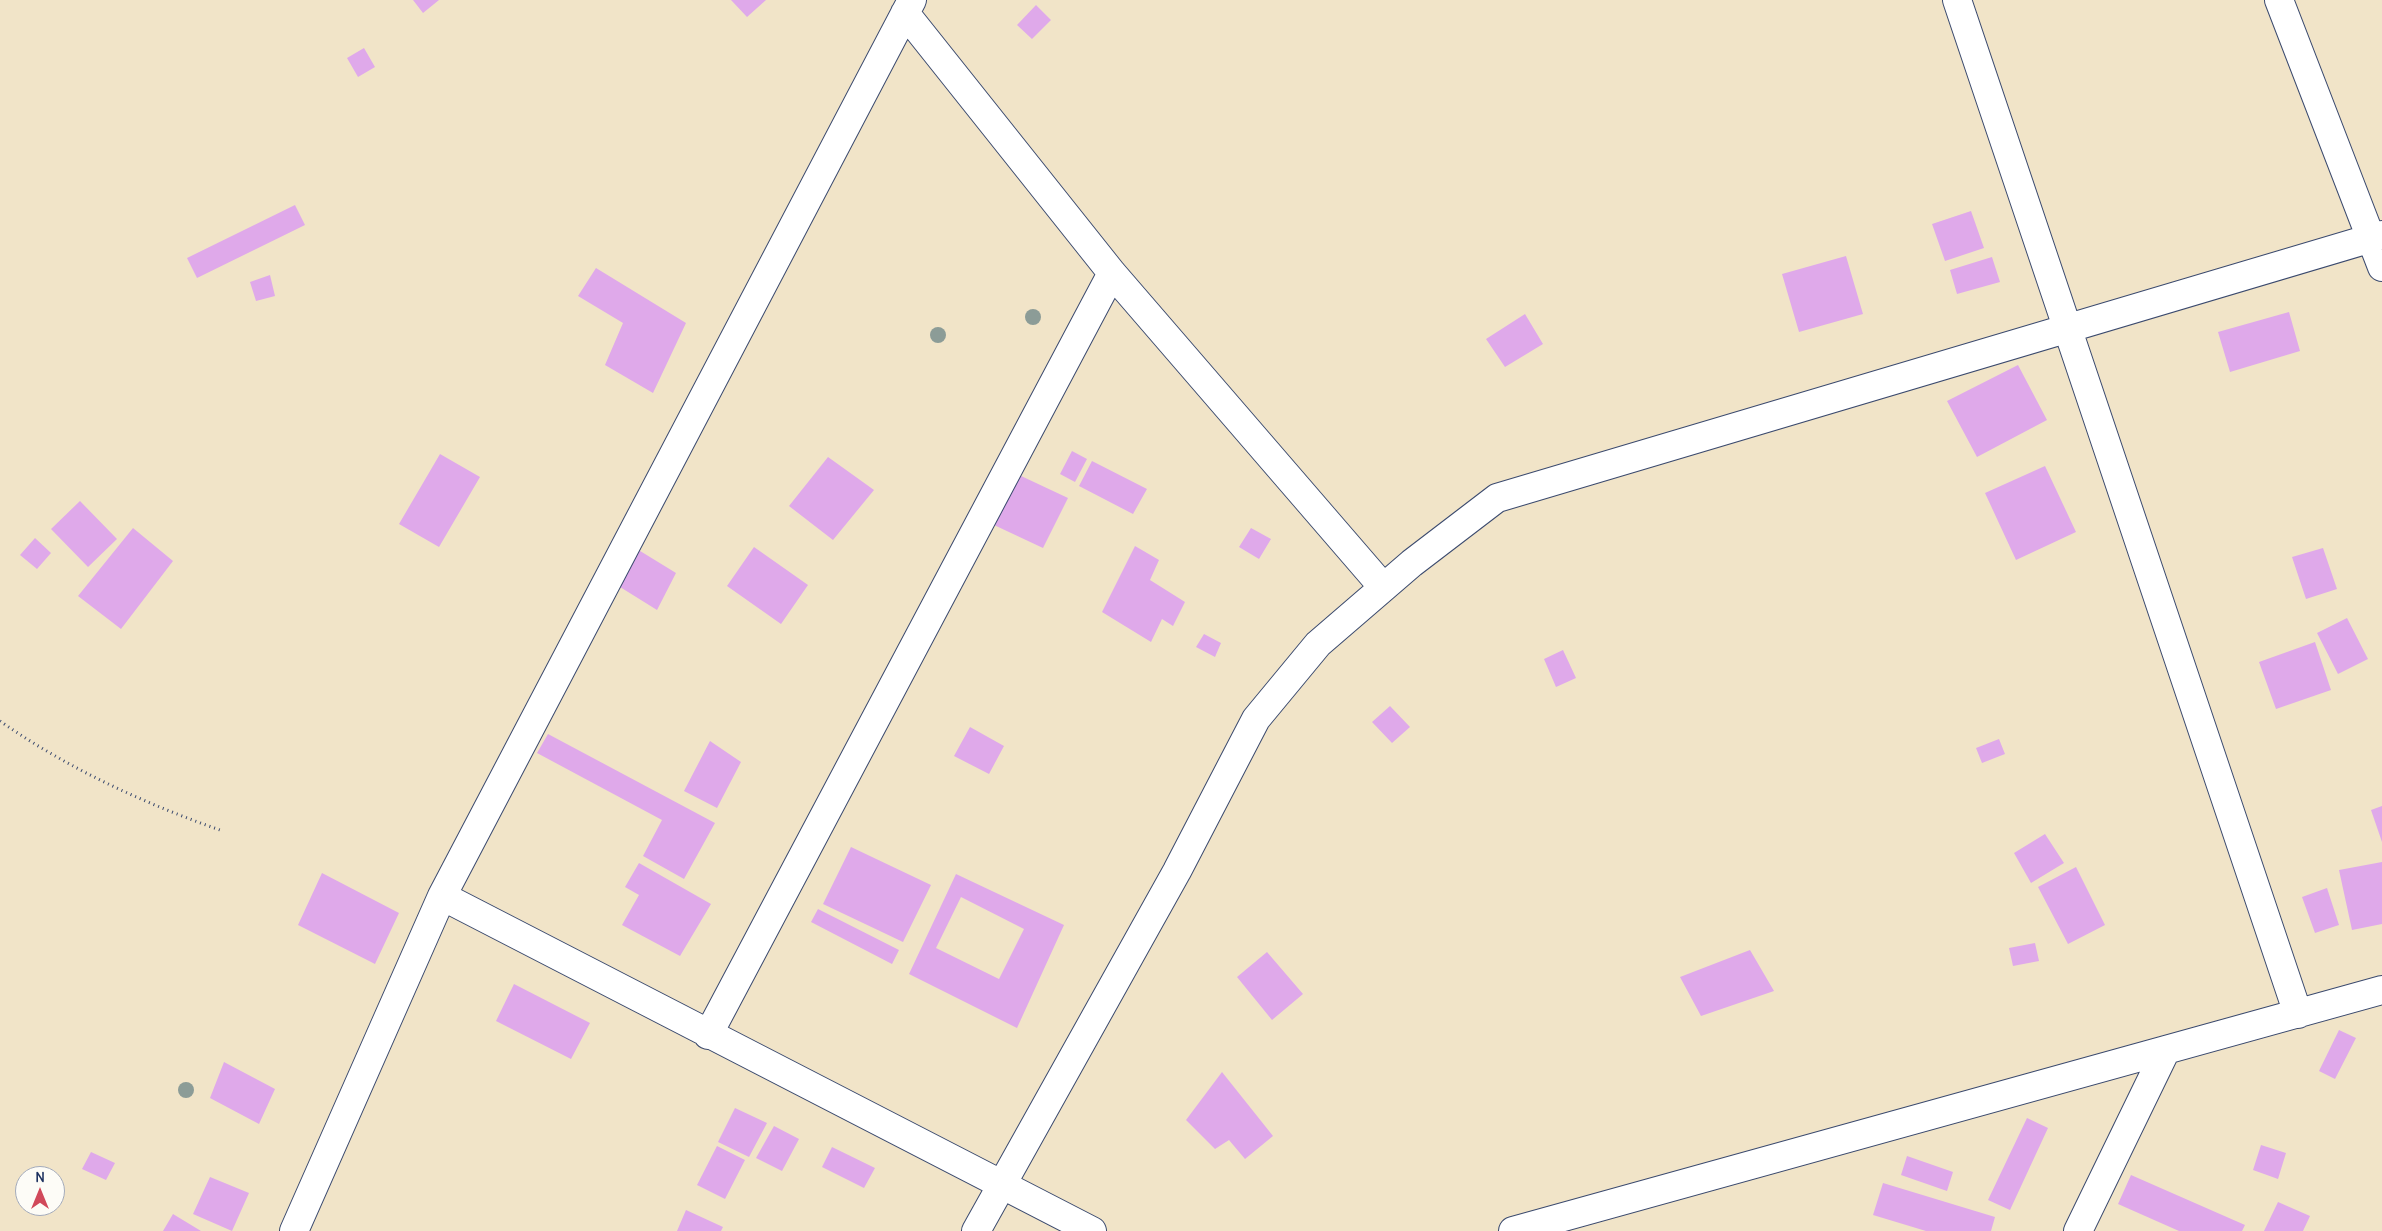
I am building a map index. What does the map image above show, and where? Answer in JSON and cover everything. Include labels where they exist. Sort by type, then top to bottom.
[{"type":"street","points":[[1957,0],[2298,1014]]},
{"type":"street","points":[[2279,0],[2376,236],[2382,267]]},
{"type":"street","points":[[294,1231],[442,896],[908,6],[1112,273],[1383,587]]},
{"type":"street","points":[[976,1231],[1177,871],[1256,719],[1318,644],[1383,587],[1497,498],[2068,330],[2376,236]]},
{"type":"street","points":[[708,1035],[1112,273]]},
{"type":"street","points":[[442,896],[708,1035],[1092,1231]]},
{"type":"street","points":[[1513,1231],[2382,990]]},
{"type":"street","points":[[2078,1231],[2166,1050]]},
{"type":"path","points":[[0,721],[33,744],[151,805],[220,830]]},
{"type":"building","points":[[413,0],[439,0],[423,13]]},
{"type":"building","points":[[731,0],[766,0],[747,17]]},
{"type":"building","points":[[1036,5],[1051,20],[1032,39],[1017,25]]},
{"type":"building","points":[[364,48],[375,67],[358,77],[347,58]]},
{"type":"building","points":[[295,205],[305,225],[197,278],[187,258]]},
{"type":"building","points":[[1971,211],[1984,248],[1945,261],[1932,224]]},
{"type":"building","points":[[1846,256],[1863,314],[1799,332],[1782,274]]},
{"type":"building","points":[[1992,257],[2000,282],[1957,294],[1950,270]]},
{"type":"building","points":[[596,268],[686,323],[653,393],[605,365],[623,323],[578,296]]},
{"type":"building","points":[[270,275],[275,296],[256,301],[250,282]]},
{"type":"building","points":[[2289,312],[2300,351],[2230,372],[2218,332]]},
{"type":"building","points":[[1525,314],[1543,344],[1505,367],[1486,339]]},
{"type":"building","points":[[2018,365],[2047,420],[1977,457],[1947,401]]},
{"type":"building","points":[[1072,451],[1087,459],[1075,482],[1060,474]]},
{"type":"building","points":[[440,454],[480,477],[439,547],[399,524]]},
{"type":"building","points":[[828,457],[874,490],[833,540],[789,506]]},
{"type":"building","points":[[1092,461],[1147,489],[1133,514],[1079,486]]},
{"type":"building","points":[[2045,466],[2076,532],[2016,560],[1985,493]]},
{"type":"building","points":[[1019,475],[1068,498],[1043,548],[994,525]]},
{"type":"building","points":[[80,501],[117,539],[88,567],[51,529]]},
{"type":"building","points":[[133,528],[173,561],[121,629],[78,596]]},
{"type":"building","points":[[1251,528],[1271,539],[1259,559],[1239,547]]},
{"type":"building","points":[[35,538],[51,553],[37,569],[20,555]]},
{"type":"building","points":[[632,546],[676,573],[657,610],[612,582]]},
{"type":"building","points":[[1135,546],[1159,560],[1150,580],[1185,602],[1173,626],[1162,619],[1151,642],[1102,612]]},
{"type":"building","points":[[754,547],[808,585],[781,624],[727,586]]},
{"type":"building","points":[[2323,548],[2337,589],[2306,599],[2292,557]]},
{"type":"building","points":[[2347,618],[2368,659],[2338,674],[2317,633]]},
{"type":"building","points":[[1204,634],[1221,643],[1215,657],[1196,647]]},
{"type":"building","points":[[2315,642],[2331,690],[2276,709],[2259,662]]},
{"type":"building","points":[[1563,650],[1576,678],[1556,687],[1544,659]]},
{"type":"building","points":[[1390,706],[1410,727],[1392,743],[1372,722]]},
{"type":"building","points":[[970,727],[1004,746],[989,774],[954,756]]},
{"type":"building","points":[[548,734],[715,823],[684,879],[643,856],[662,820],[537,753]]},
{"type":"building","points":[[1999,739],[2005,754],[1982,763],[1976,748]]},
{"type":"building","points":[[710,741],[741,762],[717,808],[684,791]]},
{"type":"building","points":[[2382,806],[2382,842],[2371,810]]},
{"type":"building","points":[[2045,834],[2064,863],[2031,883],[2014,853]]},
{"type":"building","points":[[851,847],[931,885],[903,942],[823,904]]},
{"type":"building","points":[[2382,862],[2382,924],[2352,930],[2339,870]]},
{"type":"building","points":[[639,863],[711,904],[680,956],[622,925],[639,895],[625,887]]},
{"type":"building","points":[[2076,867],[2105,925],[2068,944],[2038,887]]},
{"type":"building","points":[[322,873],[399,913],[375,964],[298,925]]},
{"type":"building","points":[[956,874],[1064,925],[1017,1028],[909,974]],"holes":[[[961,897],[1024,929],[999,979],[936,948]]]},
{"type":"building","points":[[2327,888],[2339,925],[2315,933],[2302,897]]},
{"type":"building","points":[[818,909],[899,950],[892,964],[811,922]]},
{"type":"building","points":[[2035,943],[2039,961],[2013,966],[2009,948]]},
{"type":"building","points":[[1750,950],[1774,991],[1701,1016],[1680,977]]},
{"type":"building","points":[[1267,952],[1303,994],[1272,1020],[1237,977]]},
{"type":"building","points":[[514,984],[590,1023],[571,1059],[496,1021]]},
{"type":"building","points":[[2339,1030],[2356,1038],[2335,1079],[2319,1071]]},
{"type":"building","points":[[224,1062],[275,1089],[259,1124],[210,1098]]},
{"type":"building","points":[[1222,1072],[1273,1136],[1245,1159],[1229,1140],[1215,1149],[1186,1120]]},
{"type":"building","points":[[735,1108],[767,1123],[749,1157],[718,1142]]},
{"type":"building","points":[[2027,1118],[2048,1128],[2010,1210],[1988,1200]]},
{"type":"building","points":[[774,1126],[799,1139],[782,1171],[756,1158]]},
{"type":"building","points":[[2261,1145],[2286,1153],[2278,1179],[2253,1170]]},
{"type":"building","points":[[717,1146],[745,1160],[725,1199],[697,1185]]},
{"type":"building","points":[[832,1147],[875,1168],[864,1188],[822,1167]]},
{"type":"building","points":[[91,1152],[115,1163],[106,1180],[82,1169]]},
{"type":"building","points":[[1907,1156],[1953,1172],[1947,1191],[1901,1175]]},
{"type":"building","points":[[2131,1175],[2245,1225],[2242,1231],[2179,1231],[2118,1204]]},
{"type":"building","points":[[210,1177],[249,1193],[232,1231],[193,1214]]},
{"type":"building","points":[[1883,1183],[1995,1217],[1991,1231],[1926,1231],[1873,1215]]},
{"type":"building","points":[[2278,1202],[2310,1216],[2303,1231],[2264,1231]]},
{"type":"building","points":[[686,1210],[723,1227],[721,1231],[677,1231]]},
{"type":"building","points":[[173,1214],[201,1231],[163,1231]]}]
